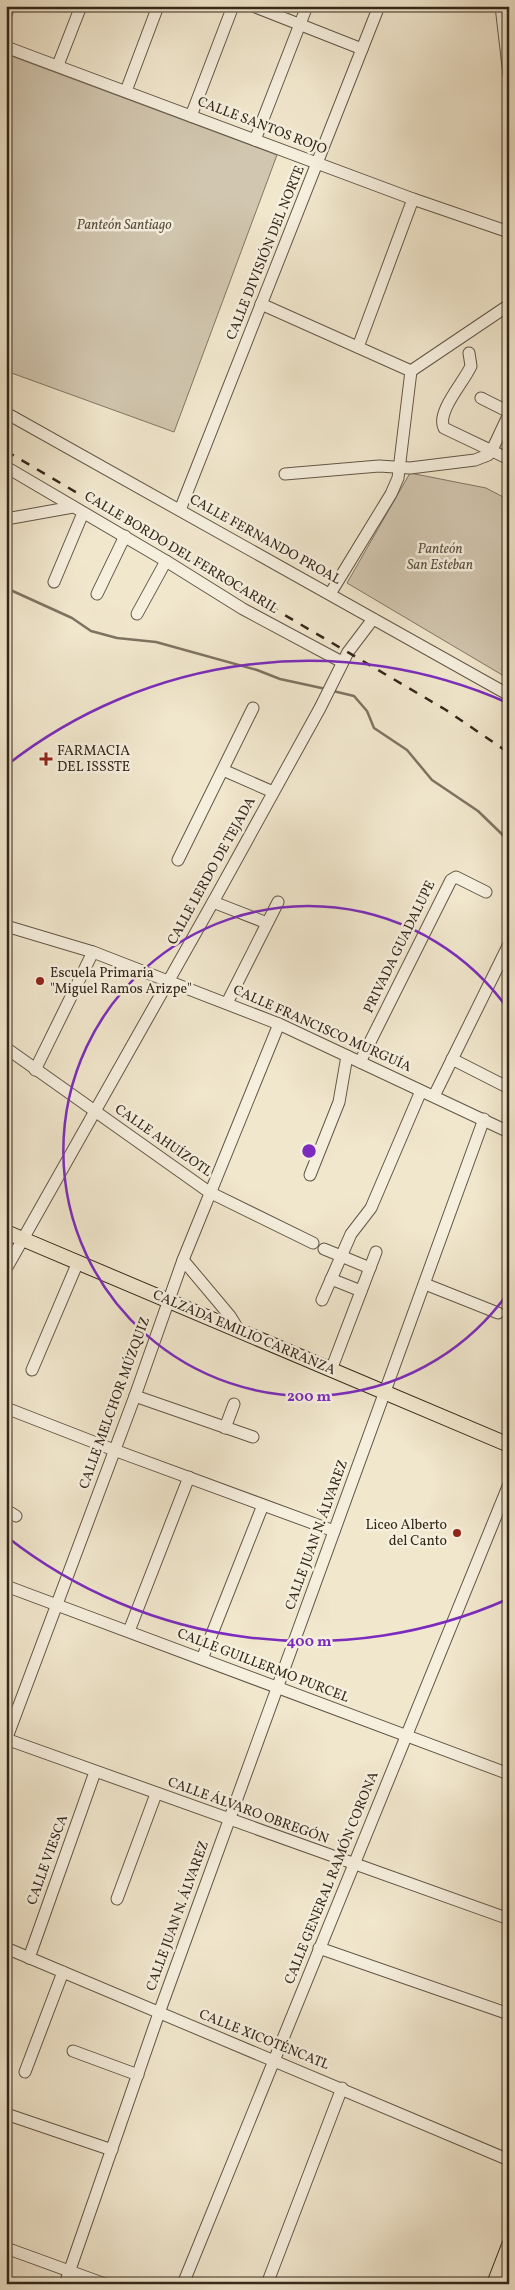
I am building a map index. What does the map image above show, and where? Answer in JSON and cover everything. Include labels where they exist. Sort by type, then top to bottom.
[{"type":"main road","name":"CALZADA EMILIO CARRANZA","points":[[6,1232],[509,1445]]},
{"type":"main road","points":[[494,2284],[509,2245]]},
{"type":"street","points":[[6,15],[9,6]]},
{"type":"street","points":[[58,65],[81,6]]},
{"type":"street","points":[[126,91],[158,6]]},
{"type":"street","points":[[191,116],[232,6]]},
{"type":"street","points":[[253,6],[362,49]]},
{"type":"street","points":[[254,140],[308,6]]},
{"type":"street","name":"CALLE DIVISIÓN DEL NORTE","points":[[180,510],[380,6]]},
{"type":"street","points":[[501,6],[509,75]]},
{"type":"street","name":"CALLE SANTOS ROJO","points":[[6,47],[413,199],[509,232]]},
{"type":"street","points":[[358,347],[413,199]]},
{"type":"street","points":[[261,304],[411,371]]},
{"type":"street","points":[[330,594],[391,494],[400,466],[411,371],[509,305]]},
{"type":"street","points":[[469,353],[471,366],[446,408],[442,421],[444,428],[509,459]]},
{"type":"street","points":[[285,474],[379,466],[410,468],[475,460],[488,455],[509,413],[481,398]]},
{"type":"street","name":"CALLE FERNANDO PROAL","points":[[6,412],[373,620],[509,694]]},
{"type":"street","name":"CALLE BORDO DEL FERROCARRIL","points":[[6,468],[125,536],[243,609],[342,662]]},
{"type":"street","points":[[6,519],[72,507]]},
{"type":"street","points":[[54,582],[83,513]]},
{"type":"street","points":[[97,594],[125,536]]},
{"type":"street","points":[[137,614],[166,561]]},
{"type":"street","name":"CALLE LERDO DE TEJADA","points":[[6,1270],[22,1238],[213,902],[320,708],[342,662],[373,620]]},
{"type":"street","points":[[178,860],[253,708]]},
{"type":"street","points":[[222,770],[273,792]]},
{"type":"street","name":"PRIVADA GUADALUPE","points":[[360,1062],[451,880],[456,878],[486,892]]},
{"type":"street","points":[[213,902],[267,924]]},
{"type":"street","points":[[227,1002],[278,902]]},
{"type":"street","name":"CALLE FRANCISCO MURGUÍA","points":[[6,926],[93,952],[227,1002],[280,1024],[509,1132]]},
{"type":"street","points":[[434,1096],[509,944]]},
{"type":"street","points":[[35,1070],[93,952]]},
{"type":"street","name":"CALLE MELCHOR MÚZQUIZ","points":[[6,1739],[135,1396],[168,1300],[209,1192],[280,1024]]},
{"type":"street","name":"CALLE AHUÍZOTL","points":[[6,1048],[209,1192],[312,1242]]},
{"type":"street","points":[[310,1175],[338,1102],[347,1056]]},
{"type":"street","points":[[452,1059],[507,1083]]},
{"type":"street","points":[[322,1300],[352,1234],[371,1208],[421,1091]]},
{"type":"street","name":"CALLE JUAN N. ÁLVAREZ","points":[[65,2284],[159,2013],[334,1530],[386,1394],[484,1120]]},
{"type":"street","points":[[324,1249],[370,1268]]},
{"type":"street","points":[[331,1370],[376,1252]]},
{"type":"street","points":[[183,1260],[230,1316],[238,1329]]},
{"type":"street","points":[[32,1370],[78,1262]]},
{"type":"street","points":[[331,1279],[361,1291]]},
{"type":"street","points":[[425,1284],[498,1313]]},
{"type":"street","points":[[135,1396],[253,1438]]},
{"type":"street","points":[[226,1428],[234,1404]]},
{"type":"street","points":[[6,1408],[114,1450],[334,1530]]},
{"type":"street","points":[[128,1631],[189,1477]]},
{"type":"street","name":"CALLE GENERAL RAMÓN CORONA","points":[[183,2284],[509,1484]]},
{"type":"street","points":[[202,1659],[263,1505]]},
{"type":"street","name":"CALLE GUILLERMO PURCEL","points":[[6,1586],[509,1774]]},
{"type":"street","name":"CALLE ÁLVARO OBREGÓN","points":[[6,1739],[509,1919]]},
{"type":"street","name":"CALLE VIESCA","points":[[29,1958],[95,1772]]},
{"type":"street","points":[[117,1899],[156,1794]]},
{"type":"street","name":"CALLE XICOTÉNCATL","points":[[6,1948],[509,2160]]},
{"type":"street","points":[[319,1948],[509,2014]]},
{"type":"street","points":[[24,2072],[63,1972]]},
{"type":"street","points":[[73,2051],[138,2075]]},
{"type":"street","points":[[267,2284],[342,2088]]},
{"type":"street","points":[[6,2114],[112,2150]]},
{"type":"street","points":[[6,2248],[105,2284]]},
{"type":"green space","name":"Panteón Santiago","points":[[6,54],[277,155],[174,432],[6,371]]},
{"type":"green space","name":"Panteón San Esteban","points":[[410,473],[486,488],[509,500],[509,679],[347,583]]},
{"type":"waterway","points":[[6,588],[72,618],[91,631],[117,638],[156,642],[257,670],[280,679],[326,689]]},
{"type":"waterway","points":[[333,691],[354,696],[367,711],[374,728],[407,750],[432,780],[478,811],[509,841]]},
{"type":"railway","points":[[6,451],[446,710],[509,753]]},
{"type":"place","name":"FARMACIA DEL ISSSTE","points":[[46,759]]},
{"type":"place","name":"Escuela Primaria \"Miguel Ramos Arizpe\"","points":[[40,981]]},
{"type":"place","name":"Liceo Alberto del Canto","points":[[457,1533]]}]
